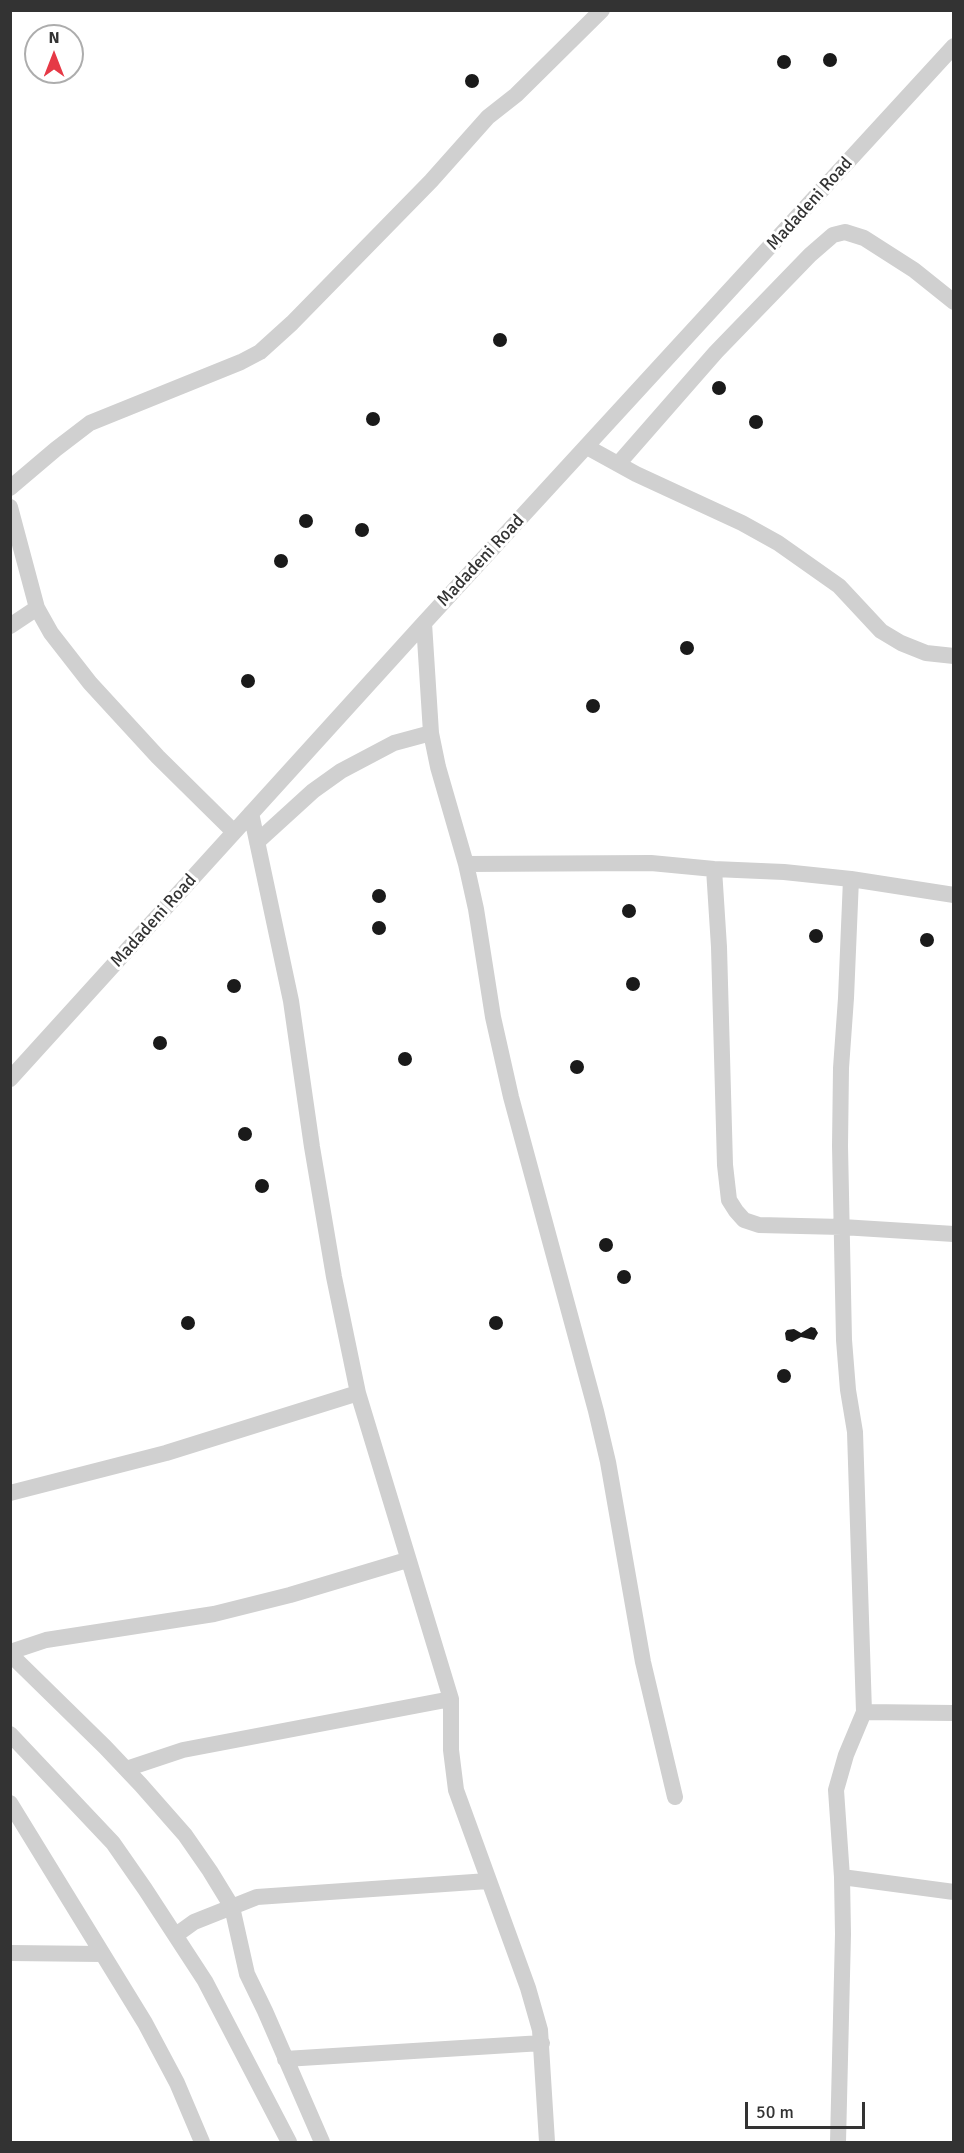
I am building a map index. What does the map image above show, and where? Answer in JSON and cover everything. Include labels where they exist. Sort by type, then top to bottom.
[{"type":"street","points":[[10,488],[90,423],[241,362],[260,352],[292,323],[431,181],[488,117],[516,95],[602,10]]},
{"type":"street","name":"Madadeni Road","points":[[10,1079],[424,623],[954,46]]},
{"type":"street","points":[[618,464],[716,352],[810,255],[833,235],[845,232],[864,238],[914,270],[954,302]]},
{"type":"street","points":[[587,447],[742,523],[777,543],[839,586],[881,631],[901,643],[926,653],[954,656]]},
{"type":"street","points":[[10,507],[37,608],[51,633],[90,682],[158,757],[234,832]]},
{"type":"street","points":[[10,626],[37,608]]},
{"type":"street","points":[[424,623],[431,733],[438,767],[466,864],[500,1053],[608,1462],[643,1662],[675,1797]]},
{"type":"street","points":[[257,842],[313,791],[341,771],[394,742],[431,733]]},
{"type":"street","points":[[251,813],[291,1001],[334,1277],[358,1393],[451,1699],[456,1790],[528,1988],[540,2030],[547,2142]]},
{"type":"street","points":[[466,864],[651,863],[851,879],[954,895]]},
{"type":"street","points":[[714,869],[719,947],[725,1165],[729,1200],[735,1211],[744,1220],[759,1225],[842,1227],[954,1234]]},
{"type":"street","points":[[838,2142],[843,1957],[842,1877],[836,1790],[846,1755],[864,1712],[857,1468],[844,1340],[839,1108],[851,879]]},
{"type":"street","points":[[10,1493],[166,1454],[358,1393]]},
{"type":"street","points":[[322,2142],[266,2011],[247,1974],[232,1907],[210,1871],[184,1835],[126,1769],[10,1653],[46,1640],[214,1614],[290,1595],[407,1560]]},
{"type":"street","points":[[126,1769],[183,1750],[451,1699]]},
{"type":"street","points":[[864,1712],[954,1713]]},
{"type":"street","points":[[10,1734],[113,1843],[176,1935],[224,2014],[288,2142]]},
{"type":"street","points":[[10,1803],[145,2023],[177,2083],[202,2142]]},
{"type":"street","points":[[842,1877],[954,1892]]},
{"type":"street","points":[[176,1935],[194,1922],[242,1901],[272,1895],[488,1881]]},
{"type":"street","points":[[10,1953],[102,1954]]},
{"type":"street","points":[[285,2059],[542,2043]]},
{"type":"building","points":[[830,53],[835,55],[837,60],[835,65],[830,67],[825,65],[823,60],[825,55]]},
{"type":"building","points":[[784,55],[789,57],[791,62],[789,67],[784,69],[779,67],[777,62],[779,57]]},
{"type":"building","points":[[472,74],[477,76],[479,81],[477,86],[472,88],[467,86],[465,81],[467,76]]},
{"type":"building","points":[[500,333],[505,335],[507,340],[505,345],[500,347],[495,345],[493,340],[495,335]]},
{"type":"building","points":[[719,381],[724,383],[726,388],[724,393],[719,395],[714,393],[712,388],[714,383]]},
{"type":"building","points":[[373,412],[378,414],[380,419],[378,424],[373,426],[368,424],[366,419],[368,414]]},
{"type":"building","points":[[756,415],[761,417],[763,422],[761,427],[756,429],[751,427],[749,422],[751,417]]},
{"type":"building","points":[[306,514],[311,516],[313,521],[311,526],[306,528],[301,526],[299,521],[301,516]]},
{"type":"building","points":[[362,523],[367,525],[369,530],[367,535],[362,537],[357,535],[355,530],[357,525]]},
{"type":"building","points":[[281,554],[286,556],[288,561],[286,566],[281,568],[276,566],[274,561],[276,556]]},
{"type":"building","points":[[687,641],[692,643],[694,648],[692,653],[687,655],[682,653],[680,648],[682,643]]},
{"type":"building","points":[[248,674],[253,676],[255,681],[253,686],[248,688],[243,686],[241,681],[243,676]]},
{"type":"building","points":[[593,699],[598,701],[600,706],[598,711],[593,713],[588,711],[586,706],[588,701]]},
{"type":"building","points":[[379,889],[384,891],[386,896],[384,901],[379,903],[374,901],[372,896],[374,891]]},
{"type":"building","points":[[629,904],[634,906],[636,911],[634,916],[629,918],[624,916],[622,911],[624,906]]},
{"type":"building","points":[[379,921],[384,923],[386,928],[384,933],[379,935],[374,933],[372,928],[374,923]]},
{"type":"building","points":[[816,929],[821,931],[823,936],[821,941],[816,943],[811,941],[809,936],[811,931]]},
{"type":"building","points":[[927,933],[932,935],[934,940],[932,945],[927,947],[922,945],[920,940],[922,935]]},
{"type":"building","points":[[633,977],[638,979],[640,984],[638,989],[633,991],[628,989],[626,984],[628,979]]},
{"type":"building","points":[[234,979],[239,981],[241,986],[239,991],[234,993],[229,991],[227,986],[229,981]]},
{"type":"building","points":[[160,1036],[165,1038],[167,1043],[165,1048],[160,1050],[155,1048],[153,1043],[155,1038]]},
{"type":"building","points":[[405,1052],[410,1054],[412,1059],[410,1064],[405,1066],[400,1064],[398,1059],[400,1054]]},
{"type":"building","points":[[577,1060],[582,1062],[584,1067],[582,1072],[577,1074],[572,1072],[570,1067],[572,1062]]},
{"type":"building","points":[[245,1127],[250,1129],[252,1134],[250,1139],[245,1141],[240,1139],[238,1134],[240,1129]]},
{"type":"building","points":[[262,1179],[267,1181],[269,1186],[267,1191],[262,1193],[257,1191],[255,1186],[257,1181]]},
{"type":"building","points":[[606,1238],[611,1240],[613,1245],[611,1250],[606,1252],[601,1250],[599,1245],[601,1240]]},
{"type":"building","points":[[624,1270],[629,1272],[631,1277],[629,1282],[624,1284],[619,1282],[617,1277],[619,1272]]},
{"type":"building","points":[[188,1316],[193,1318],[195,1323],[193,1328],[188,1330],[183,1328],[181,1323],[183,1318]]},
{"type":"building","points":[[496,1316],[501,1318],[503,1323],[501,1328],[496,1330],[491,1328],[489,1323],[491,1318]]},
{"type":"building","points":[[811,1327],[815,1328],[818,1333],[814,1340],[801,1337],[792,1342],[786,1340],[787,1330],[794,1329],[801,1333]]},
{"type":"building","points":[[784,1369],[789,1371],[791,1376],[789,1381],[784,1383],[779,1381],[777,1376],[779,1371]]}]
